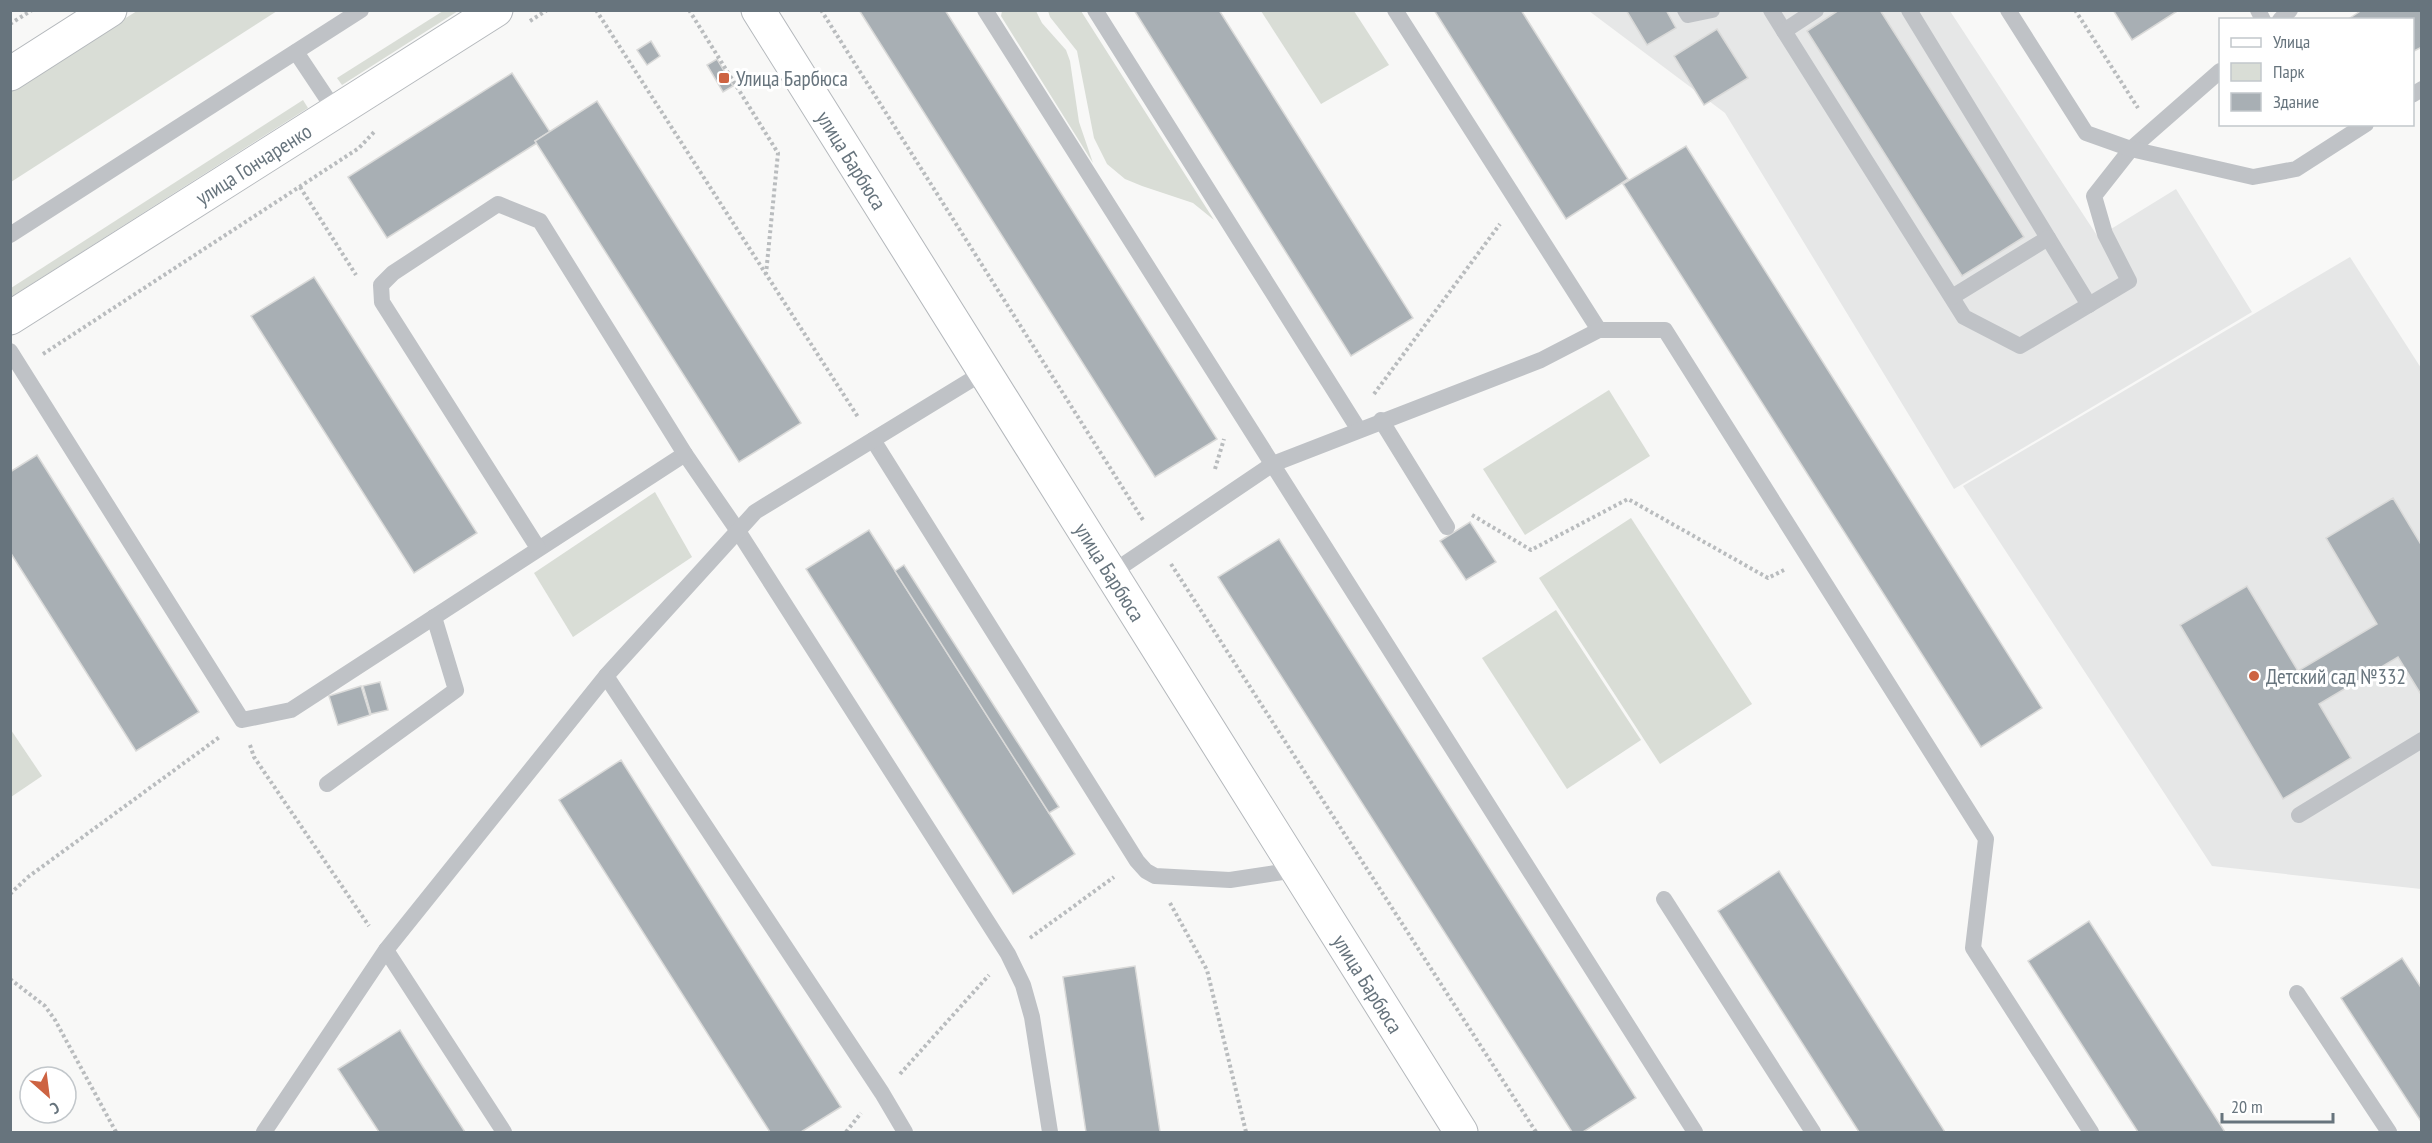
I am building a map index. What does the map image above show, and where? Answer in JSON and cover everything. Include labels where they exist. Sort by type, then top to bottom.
[{"type":"street","points":[[10,74],[110,10]]},
{"type":"street","name":"улица Гончаренко","points":[[10,318],[496,10]]},
{"type":"street","name":"улица Барбюса","points":[[758,10],[1461,1132]]},
{"type":"lane","points":[[10,235],[361,10]]},
{"type":"lane","points":[[985,10],[1695,1132]]},
{"type":"lane","points":[[1095,10],[1356,426]]},
{"type":"lane","points":[[1395,10],[1599,330]]},
{"type":"lane","points":[[1685,10],[1688,15],[1712,10]]},
{"type":"lane","points":[[1771,10],[1964,316],[2020,346],[2129,281],[2105,234],[2094,196],[2130,149],[2219,72]]},
{"type":"lane","points":[[1784,32],[1816,10]]},
{"type":"lane","points":[[1909,10],[2089,305]]},
{"type":"lane","points":[[2008,10],[2086,132],[2130,149],[2253,177],[2296,169],[2363,126]]},
{"type":"lane","points":[[296,52],[336,112]]},
{"type":"lane","points":[[538,548],[382,302],[381,285],[393,273],[498,204],[540,221],[685,454],[738,531],[1008,954],[1023,985],[1032,1017],[1050,1132]]},
{"type":"lane","points":[[1952,297],[2048,238]]},
{"type":"lane","points":[[1110,574],[1273,464],[1356,426],[1381,420],[1541,360],[1599,330],[1665,330],[1986,839],[1973,948],[2091,1132]]},
{"type":"lane","points":[[10,351],[242,720],[291,710],[685,454]]},
{"type":"lane","points":[[264,1132],[386,950],[606,676],[755,512],[984,372]]},
{"type":"lane","points":[[1381,420],[1447,527]]},
{"type":"lane","points":[[873,440],[1137,861],[1146,871],[1155,876],[1230,880],[1296,870]]},
{"type":"lane","points":[[327,784],[456,690],[434,617]]},
{"type":"lane","points":[[606,676],[882,1093],[905,1132]]},
{"type":"lane","points":[[2298,815],[2421,740]]},
{"type":"lane","points":[[1664,899],[1813,1132]]},
{"type":"lane","points":[[386,950],[504,1132]]},
{"type":"lane","points":[[2297,993],[2389,1132]]},
{"type":"path","points":[[10,24],[32,10]]},
{"type":"path","points":[[528,22],[547,10]]},
{"type":"path","points":[[596,10],[873,440]]},
{"type":"path","points":[[689,10],[778,153],[766,274]]},
{"type":"path","points":[[821,10],[1157,542],[1536,1132]]},
{"type":"path","points":[[2075,10],[2152,130]]},
{"type":"path","points":[[21,369],[359,148],[381,125]]},
{"type":"path","points":[[300,187],[358,277],[381,285]]},
{"type":"path","points":[[1356,426],[1517,201]]},
{"type":"path","points":[[1202,511],[1234,404]]},
{"type":"path","points":[[1422,486],[1531,550],[1628,499],[1768,578],[1809,558]]},
{"type":"path","points":[[10,894],[28,877],[242,720],[254,757],[386,950]]},
{"type":"path","points":[[846,1132],[868,1104],[882,1093],[1008,954],[1137,861]]},
{"type":"path","points":[[1155,876],[1207,970],[1246,1132]]},
{"type":"path","points":[[10,979],[47,1010],[53,1018],[116,1132]]},
{"type":"shaded area","points":[[1589,11],[1950,11],[2098,237],[2176,189],[2252,312],[1954,489],[1725,113]]},
{"type":"shaded area","name":"Детский сад №332","points":[[2350,257],[2421,368],[2421,889],[2212,866],[1963,486]]},
{"type":"green space","points":[[137,11],[277,11],[11,182],[11,89]]},
{"type":"green space","points":[[443,11],[458,11],[342,85],[337,78]]},
{"type":"green space","points":[[1002,11],[1036,11],[1042,23],[1066,50],[1070,61],[1079,122],[1093,163],[1001,16]]},
{"type":"green space","points":[[1048,11],[1081,11],[1214,220],[1193,203],[1125,179],[1107,164],[1094,138],[1077,51],[1050,17]]},
{"type":"green space","points":[[1261,11],[1354,11],[1389,65],[1321,104]]},
{"type":"green space","points":[[303,100],[308,108],[11,297],[11,288]]},
{"type":"green space","points":[[1609,390],[1650,456],[1525,535],[1483,469]]},
{"type":"green space","points":[[655,492],[692,557],[573,637],[534,573]]},
{"type":"green space","points":[[1631,518],[1752,704],[1660,764],[1539,578]]},
{"type":"green space","points":[[1556,610],[1641,740],[1567,789],[1482,658]]},
{"type":"green space","points":[[11,730],[42,776],[10,797]]},
{"type":"building","points":[[859,10],[945,10],[1217,439],[1155,477]]},
{"type":"building","points":[[1134,10],[1219,10],[1413,318],[1351,356]]},
{"type":"building","points":[[1434,10],[1521,10],[1628,179],[1566,219]]},
{"type":"building","points":[[1626,10],[1666,10],[1676,28],[1647,45]]},
{"type":"building","points":[[1839,10],[1880,10],[2024,237],[1962,276],[1807,31]]},
{"type":"building","points":[[2113,10],[2179,10],[2132,40]]},
{"type":"building","points":[[2362,10],[2422,10],[2422,47],[2414,51],[2414,18],[2350,18]]},
{"type":"building","points":[[1717,29],[1748,78],[1704,105],[1674,56]]},
{"type":"building","points":[[651,41],[660,56],[647,65],[637,50]]},
{"type":"building","points":[[717,59],[733,86],[723,92],[707,65]]},
{"type":"building","points":[[512,73],[550,132],[535,141],[537,143],[387,238],[348,177]]},
{"type":"building","points":[[597,101],[801,423],[739,462],[535,141]]},
{"type":"building","points":[[1686,146],[2042,708],[1981,747],[1623,184]]},
{"type":"building","points":[[314,277],[477,533],[414,573],[251,316]]},
{"type":"building","points":[[37,455],[199,712],[136,751],[10,552],[10,472]]},
{"type":"building","points":[[2393,498],[2422,546],[2422,696],[2398,657],[2319,704],[2351,758],[2283,799],[2180,625],[2247,586],[2298,671],[2377,624],[2326,538]]},
{"type":"building","points":[[1470,522],[1496,562],[1466,580],[1440,541]]},
{"type":"building","points":[[869,530],[1075,854],[1013,894],[806,569]]},
{"type":"building","points":[[1279,539],[1636,1098],[1583,1132],[1572,1132],[1218,577]]},
{"type":"building","points":[[904,565],[1059,807],[1049,813],[895,571]]},
{"type":"building","points":[[380,682],[388,710],[371,714],[363,686]]},
{"type":"building","points":[[361,686],[370,715],[338,725],[329,696]]},
{"type":"building","points":[[621,760],[841,1107],[801,1132],[770,1132],[559,800]]},
{"type":"building","points":[[1779,871],[1945,1132],[1859,1132],[1718,911]]},
{"type":"building","points":[[2089,921],[2225,1132],[2138,1132],[2028,961]]},
{"type":"building","points":[[2402,958],[2422,989],[2422,1123],[2341,998]]},
{"type":"building","points":[[1135,966],[1160,1132],[1086,1132],[1063,977]]},
{"type":"building","points":[[400,1030],[465,1132],[379,1132],[338,1069]]},
{"type":"place","name":"Улица Барбюса","points":[[724,78]]},
{"type":"place","name":"Детский сад №332","points":[[2254,676]]}]
